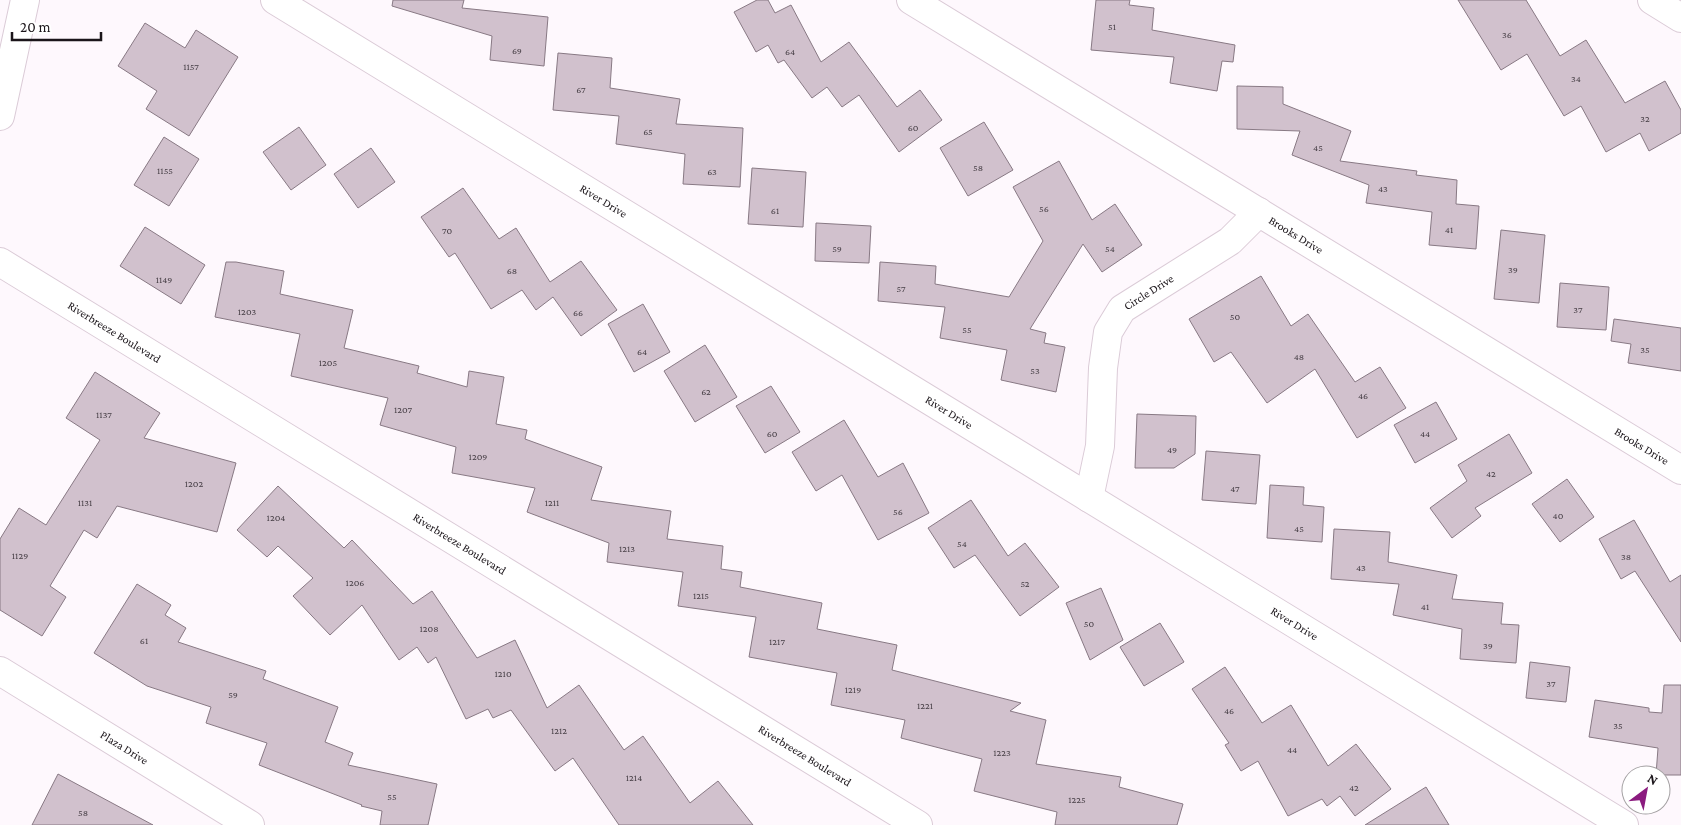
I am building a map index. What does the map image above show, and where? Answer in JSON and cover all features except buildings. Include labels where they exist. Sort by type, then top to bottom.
[{"type":"street","points":[[0,116],[25,0]]},
{"type":"street","name":"River Drive","points":[[275,0],[1624,825]]},
{"type":"street","name":"Brooks Drive","points":[[911,0],[1681,470]]},
{"type":"street","points":[[1652,0],[1681,18]]},
{"type":"street","name":"Circle Drive","points":[[1089,498],[1100,446],[1103,368],[1108,332],[1122,309],[1230,241],[1259,212]]},
{"type":"street","name":"Riverbreeze Boulevard","points":[[0,262],[918,825]]},
{"type":"street","name":"Plaza Drive","points":[[0,671],[250,825]]}]
